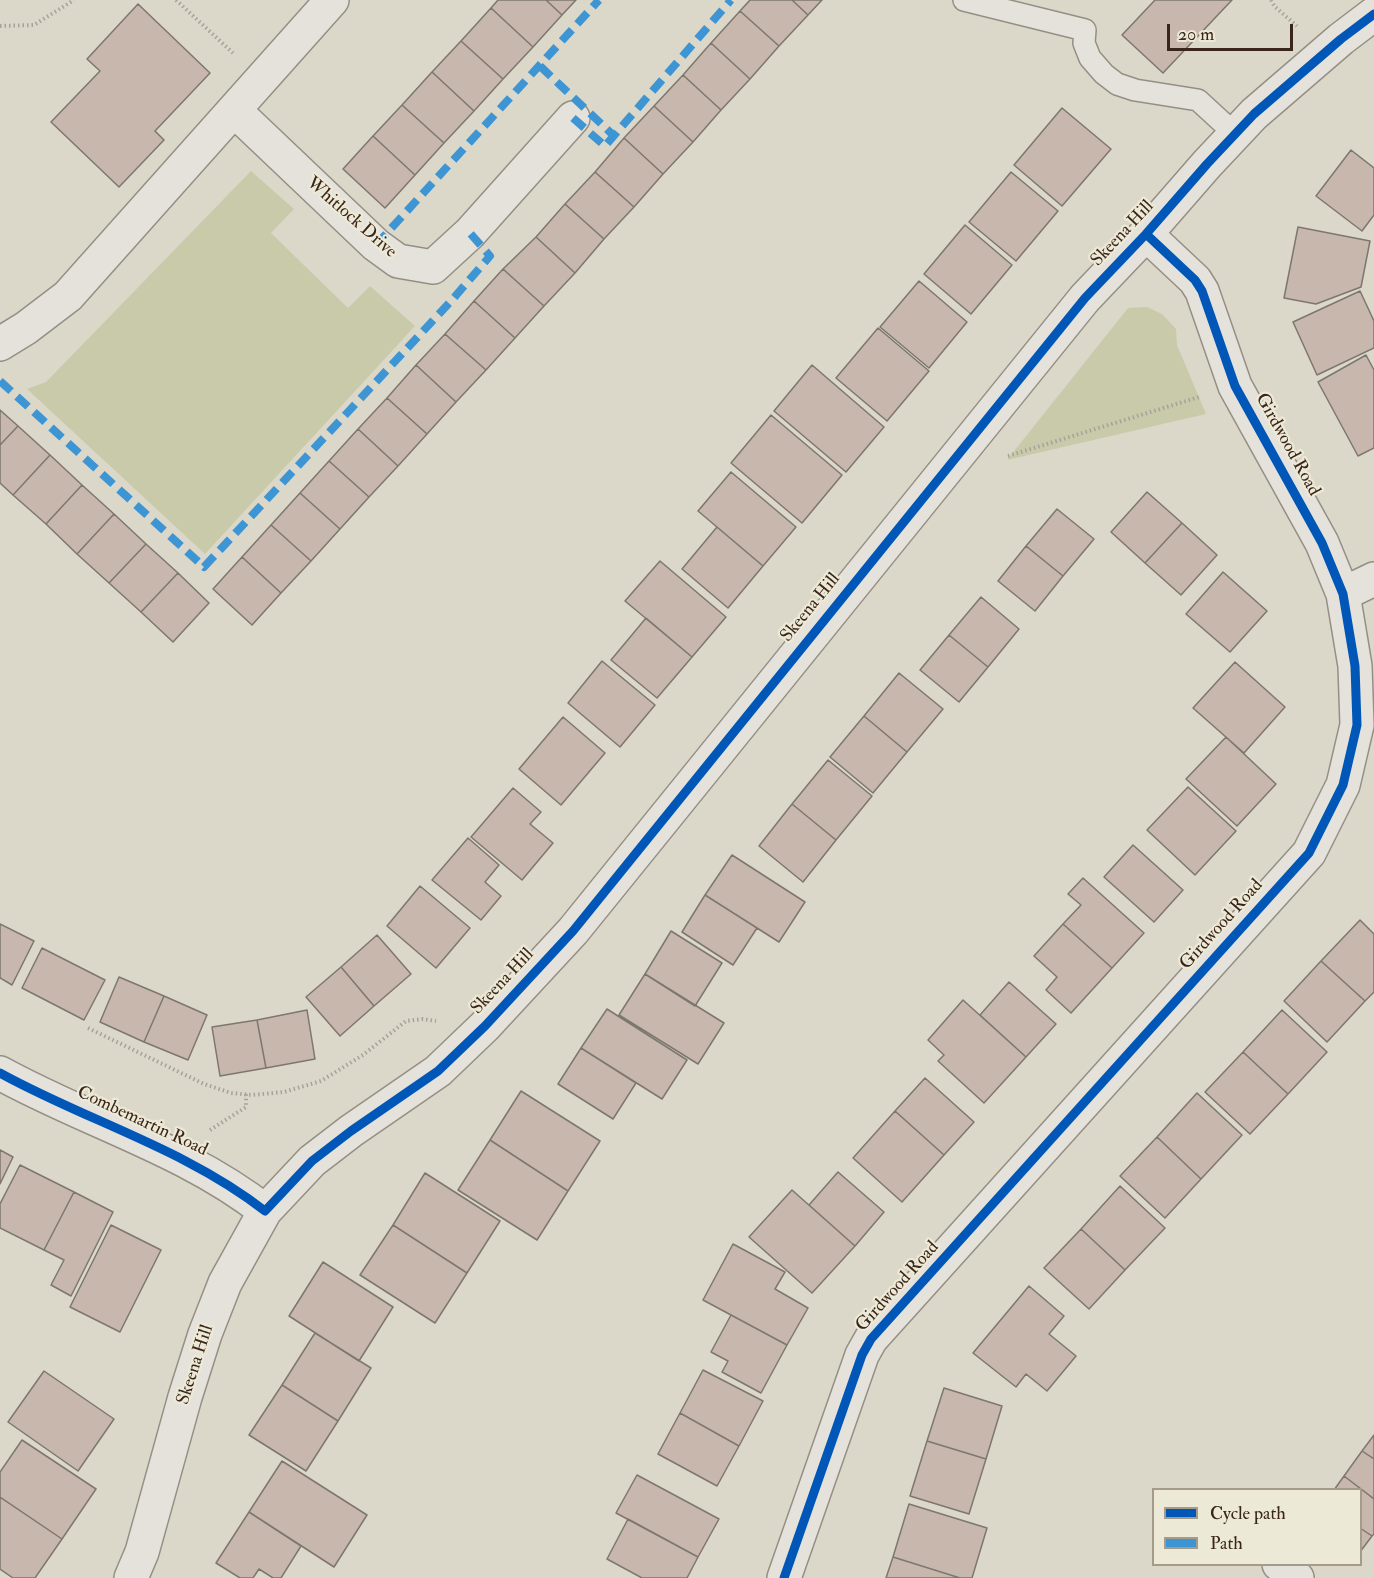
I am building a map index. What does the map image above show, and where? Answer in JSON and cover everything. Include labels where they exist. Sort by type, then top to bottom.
[{"type":"street","points":[[0,344],[26,328],[68,296],[332,0]]},
{"type":"street","name":"Skeena Hill","points":[[131,1578],[142,1552],[205,1334],[225,1283],[265,1211],[312,1161],[438,1071],[485,1026],[573,931],[1085,298],[1146,234],[1234,134],[1341,39],[1374,14]]},
{"type":"street","name":"Whitlock Drive","points":[[234,110],[376,245],[398,261],[433,267],[470,233],[573,118]]},
{"type":"street","name":"Girdwood Road","points":[[784,1578],[862,1355],[871,1339],[1310,853],[1343,785],[1357,725],[1356,666],[1343,594],[1322,543],[1235,386],[1202,291],[1195,280],[1146,234]]},
{"type":"street","points":[[1343,594],[1374,579]]},
{"type":"street","name":"Combemartin Road","points":[[0,1073],[207,1171],[265,1211]]},
{"type":"lane","points":[[964,0],[1085,30],[1084,43],[1090,58],[1104,74],[1117,84],[1135,90],[1198,100],[1234,134]]},
{"type":"path","points":[[0,26],[34,25],[74,0]]},
{"type":"path","points":[[176,0],[262,80]]},
{"type":"path","points":[[1007,456],[1235,386]]},
{"type":"path","points":[[88,1028],[204,1084],[246,1094],[284,1092],[321,1081],[363,1054],[406,1021],[423,1019],[446,1024],[467,1042]]},
{"type":"path","points":[[211,1128],[246,1107],[246,1094]]},
{"type":"green space","points":[[251,171],[294,209],[271,233],[348,308],[370,286],[415,326],[205,554],[27,389],[46,382]]},
{"type":"green space","points":[[1147,307],[1162,314],[1176,329],[1177,345],[1206,414],[1007,460],[1128,308]]},
{"type":"building","points":[[498,0],[546,0],[562,15],[533,47],[491,8]]},
{"type":"building","points":[[546,0],[576,0],[562,15]]},
{"type":"building","points":[[750,0],[792,0],[808,15],[779,46],[740,11]]},
{"type":"building","points":[[792,0],[822,0],[808,15]]},
{"type":"building","points":[[1155,0],[1232,0],[1163,73],[1122,35]]},
{"type":"building","points":[[138,4],[210,73],[155,131],[164,140],[119,187],[51,122],[100,71],[87,59]]},
{"type":"building","points":[[491,8],[533,47],[503,79],[461,41]]},
{"type":"building","points":[[740,11],[779,46],[750,79],[711,43]]},
{"type":"building","points":[[461,41],[503,79],[474,111],[432,72]]},
{"type":"building","points":[[711,43],[750,79],[721,110],[683,75]]},
{"type":"building","points":[[432,72],[474,111],[444,143],[402,105]]},
{"type":"building","points":[[683,75],[721,110],[693,142],[654,106]]},
{"type":"building","points":[[402,105],[444,143],[415,175],[373,136]]},
{"type":"building","points":[[654,106],[693,142],[663,174],[624,138]]},
{"type":"building","points":[[1062,108],[1111,149],[1062,206],[1014,165]]},
{"type":"building","points":[[373,136],[415,175],[385,208],[343,169]]},
{"type":"building","points":[[624,138],[663,174],[634,207],[595,172]]},
{"type":"building","points":[[1351,150],[1374,168],[1374,215],[1362,231],[1316,196]]},
{"type":"building","points":[[595,172],[634,207],[604,239],[565,204]]},
{"type":"building","points":[[1011,172],[1058,211],[1016,261],[969,222]]},
{"type":"building","points":[[565,204],[604,239],[575,273],[536,237]]},
{"type":"building","points":[[965,225],[1012,265],[971,314],[924,274]]},
{"type":"building","points":[[1298,227],[1370,241],[1361,287],[1316,304],[1284,298]]},
{"type":"building","points":[[536,237],[575,273],[544,306],[503,269]]},
{"type":"building","points":[[503,269],[544,306],[515,338],[474,301]]},
{"type":"building","points":[[919,281],[967,322],[929,368],[880,327]]},
{"type":"building","points":[[1360,291],[1374,321],[1374,348],[1317,375],[1293,322]]},
{"type":"building","points":[[474,301],[515,338],[486,370],[445,334]]},
{"type":"building","points":[[878,328],[929,371],[887,421],[836,378]]},
{"type":"building","points":[[445,334],[486,370],[456,402],[416,365]]},
{"type":"building","points":[[1366,355],[1374,370],[1374,448],[1358,456],[1318,382]]},
{"type":"building","points":[[416,365],[456,402],[427,434],[387,398]]},
{"type":"building","points":[[812,365],[884,427],[846,472],[774,411]]},
{"type":"building","points":[[387,398],[427,434],[398,466],[358,429]]},
{"type":"building","points":[[0,410],[18,426],[0,445]]},
{"type":"building","points":[[771,415],[842,475],[802,523],[731,463]]},
{"type":"building","points":[[18,426],[50,455],[13,495],[0,483],[0,445]]},
{"type":"building","points":[[358,429],[398,466],[369,497],[329,461]]},
{"type":"building","points":[[50,455],[82,485],[46,524],[13,495]]},
{"type":"building","points":[[329,461],[369,497],[340,529],[300,493]]},
{"type":"building","points":[[731,472],[796,527],[763,566],[698,511]]},
{"type":"building","points":[[82,485],[114,514],[77,554],[46,524]]},
{"type":"building","points":[[1147,492],[1182,523],[1145,563],[1111,532]]},
{"type":"building","points":[[300,493],[340,529],[311,561],[271,525]]},
{"type":"building","points":[[1057,509],[1094,539],[1063,576],[1026,546]]},
{"type":"building","points":[[114,514],[146,544],[109,583],[77,554]]},
{"type":"building","points":[[1182,523],[1217,555],[1181,595],[1145,563]]},
{"type":"building","points":[[271,525],[311,561],[281,593],[242,557]]},
{"type":"building","points":[[717,527],[763,566],[728,608],[682,569]]},
{"type":"building","points":[[146,544],[178,573],[141,612],[109,583]]},
{"type":"building","points":[[1026,546],[1063,576],[1035,611],[998,581]]},
{"type":"building","points":[[242,557],[281,593],[252,625],[213,589]]},
{"type":"building","points":[[660,561],[726,617],[692,657],[625,601]]},
{"type":"building","points":[[1223,572],[1267,611],[1230,652],[1186,614]]},
{"type":"building","points":[[178,573],[209,603],[173,642],[141,612]]},
{"type":"building","points":[[981,597],[1019,629],[988,667],[949,635]]},
{"type":"building","points":[[646,618],[692,657],[657,698],[611,660]]},
{"type":"building","points":[[949,635],[988,667],[959,702],[920,670]]},
{"type":"building","points":[[602,661],[655,705],[620,747],[568,703]]},
{"type":"building","points":[[1235,662],[1285,707],[1244,753],[1193,708]]},
{"type":"building","points":[[899,673],[943,709],[907,752],[864,716]]},
{"type":"building","points":[[864,716],[907,752],[873,793],[830,757]]},
{"type":"building","points":[[563,717],[605,753],[561,805],[519,769]]},
{"type":"building","points":[[1226,737],[1276,784],[1237,826],[1186,779]]},
{"type":"building","points":[[828,760],[872,796],[836,840],[792,804]]},
{"type":"building","points":[[1188,787],[1236,831],[1195,875],[1147,830]]},
{"type":"building","points":[[513,788],[541,812],[530,824],[553,843],[522,880],[471,837]]},
{"type":"building","points":[[792,804],[836,840],[803,882],[759,846]]},
{"type":"building","points":[[468,838],[499,865],[485,882],[501,896],[481,920],[432,880]]},
{"type":"building","points":[[1133,845],[1183,890],[1154,922],[1104,877]]},
{"type":"building","points":[[732,855],[805,902],[779,942],[705,895]]},
{"type":"building","points":[[1083,878],[1144,933],[1112,968],[1063,924],[1081,905],[1068,894]]},
{"type":"building","points":[[420,886],[470,928],[436,968],[387,926]]},
{"type":"building","points":[[705,895],[757,928],[733,965],[682,932]]},
{"type":"building","points":[[1360,920],[1374,934],[1374,992],[1365,1001],[1321,961]]},
{"type":"building","points":[[0,924],[34,941],[12,985],[0,978]]},
{"type":"building","points":[[1063,924],[1112,968],[1071,1013],[1046,990],[1057,977],[1034,956]]},
{"type":"building","points":[[671,931],[722,963],[695,1006],[645,974]]},
{"type":"building","points":[[377,935],[411,974],[374,1006],[341,967]]},
{"type":"building","points":[[42,948],[105,980],[84,1020],[22,988]]},
{"type":"building","points":[[1321,961],[1365,1001],[1327,1042],[1284,1001]]},
{"type":"building","points":[[341,967],[374,1006],[340,1036],[306,997]]},
{"type":"building","points":[[645,974],[724,1023],[698,1064],[619,1015]]},
{"type":"building","points":[[119,977],[164,996],[144,1042],[100,1022]]},
{"type":"building","points":[[1009,982],[1056,1024],[1026,1057],[980,1015]]},
{"type":"building","points":[[164,996],[207,1015],[188,1060],[144,1042]]},
{"type":"building","points":[[963,1000],[1026,1057],[984,1103],[938,1061],[944,1055],[928,1040]]},
{"type":"building","points":[[607,1009],[687,1060],[662,1099],[581,1048]]},
{"type":"building","points":[[307,1010],[315,1059],[266,1068],[257,1020]]},
{"type":"building","points":[[1282,1010],[1327,1052],[1288,1094],[1243,1052]]},
{"type":"building","points":[[257,1020],[266,1068],[220,1076],[212,1027]]},
{"type":"building","points":[[581,1048],[636,1083],[613,1119],[558,1084]]},
{"type":"building","points":[[1243,1052],[1288,1094],[1250,1134],[1205,1092]]},
{"type":"building","points":[[925,1078],[974,1122],[944,1155],[895,1111]]},
{"type":"building","points":[[521,1091],[600,1141],[568,1191],[490,1140]]},
{"type":"building","points":[[1197,1093],[1242,1135],[1201,1179],[1157,1137]]},
{"type":"building","points":[[895,1111],[944,1155],[902,1202],[853,1158]]},
{"type":"building","points":[[1157,1137],[1201,1179],[1165,1218],[1120,1176]]},
{"type":"building","points":[[490,1140],[568,1191],[537,1240],[458,1190]]},
{"type":"building","points":[[0,1150],[13,1157],[0,1184]]},
{"type":"building","points":[[20,1165],[74,1192],[44,1250],[0,1228],[0,1204]]},
{"type":"building","points":[[838,1172],[884,1212],[855,1246],[809,1205]]},
{"type":"building","points":[[425,1173],[500,1221],[467,1273],[393,1225]]},
{"type":"building","points":[[1120,1186],[1165,1228],[1125,1270],[1081,1229]]},
{"type":"building","points":[[792,1190],[855,1246],[812,1293],[749,1237]]},
{"type":"building","points":[[74,1192],[113,1212],[71,1296],[51,1285],[64,1260],[44,1250]]},
{"type":"building","points":[[111,1225],[161,1250],[120,1332],[70,1307]]},
{"type":"building","points":[[393,1225],[467,1273],[435,1323],[360,1275]]},
{"type":"building","points":[[1081,1229],[1125,1270],[1089,1309],[1044,1268]]},
{"type":"building","points":[[733,1244],[785,1272],[775,1289],[808,1308],[787,1345],[703,1300]]},
{"type":"building","points":[[323,1262],[393,1307],[359,1361],[289,1316]]},
{"type":"building","points":[[1029,1286],[1064,1316],[1049,1334],[1076,1356],[1047,1391],[1026,1374],[1016,1387],[973,1353]]},
{"type":"building","points":[[731,1315],[787,1345],[761,1393],[722,1372],[728,1361],[711,1352]]},
{"type":"building","points":[[315,1333],[371,1368],[338,1421],[282,1385]]},
{"type":"building","points":[[703,1370],[763,1401],[739,1446],[680,1413]]},
{"type":"building","points":[[44,1371],[114,1419],[78,1471],[8,1422]]},
{"type":"building","points":[[282,1385],[338,1421],[306,1471],[249,1435]]},
{"type":"building","points":[[944,1388],[1002,1406],[986,1459],[927,1441]]},
{"type":"building","points":[[680,1413],[739,1446],[717,1486],[658,1454]]},
{"type":"building","points":[[1374,1435],[1374,1459],[1362,1451]]},
{"type":"building","points":[[22,1440],[96,1489],[62,1539],[0,1497],[0,1472]]},
{"type":"building","points":[[927,1441],[986,1459],[969,1514],[910,1496]]},
{"type":"building","points":[[1362,1451],[1374,1459],[1374,1499],[1362,1488],[1344,1476]]},
{"type":"building","points":[[282,1461],[367,1515],[334,1567],[249,1512]]},
{"type":"building","points":[[637,1475],[719,1519],[698,1557],[616,1513]]},
{"type":"building","points":[[1344,1476],[1360,1488],[1335,1488]]},
{"type":"building","points":[[1362,1490],[1374,1499],[1374,1534],[1372,1536],[1362,1529]]},
{"type":"building","points":[[0,1497],[62,1539],[35,1578],[13,1578],[0,1569]]},
{"type":"building","points":[[909,1504],[987,1528],[972,1578],[960,1578],[893,1557]]},
{"type":"building","points":[[249,1512],[301,1546],[281,1578],[273,1578],[259,1569],[253,1578],[240,1578],[216,1563]]},
{"type":"building","points":[[628,1519],[698,1557],[687,1578],[642,1578],[607,1559]]},
{"type":"building","points":[[1362,1529],[1372,1536],[1362,1549]]},
{"type":"building","points":[[893,1557],[960,1578],[886,1578]]},
{"type":"marked path","points":[[376,245],[599,0]]},
{"type":"marked path","points":[[573,118],[605,146],[731,0]]},
{"type":"marked path","points":[[540,66],[613,135]]},
{"type":"marked path","points":[[0,381],[204,567],[452,300],[490,256],[470,233]]},
{"type":"cycle path","points":[[0,1073],[202,1170],[265,1211],[312,1161],[438,1071],[485,1026],[573,931],[1085,298],[1254,114],[1341,39],[1374,14]]},
{"type":"cycle path","points":[[784,1578],[862,1355],[871,1339],[1309,853],[1343,785],[1357,725],[1355,666],[1343,594],[1322,543],[1235,386],[1202,291],[1195,280],[1146,234]]}]
